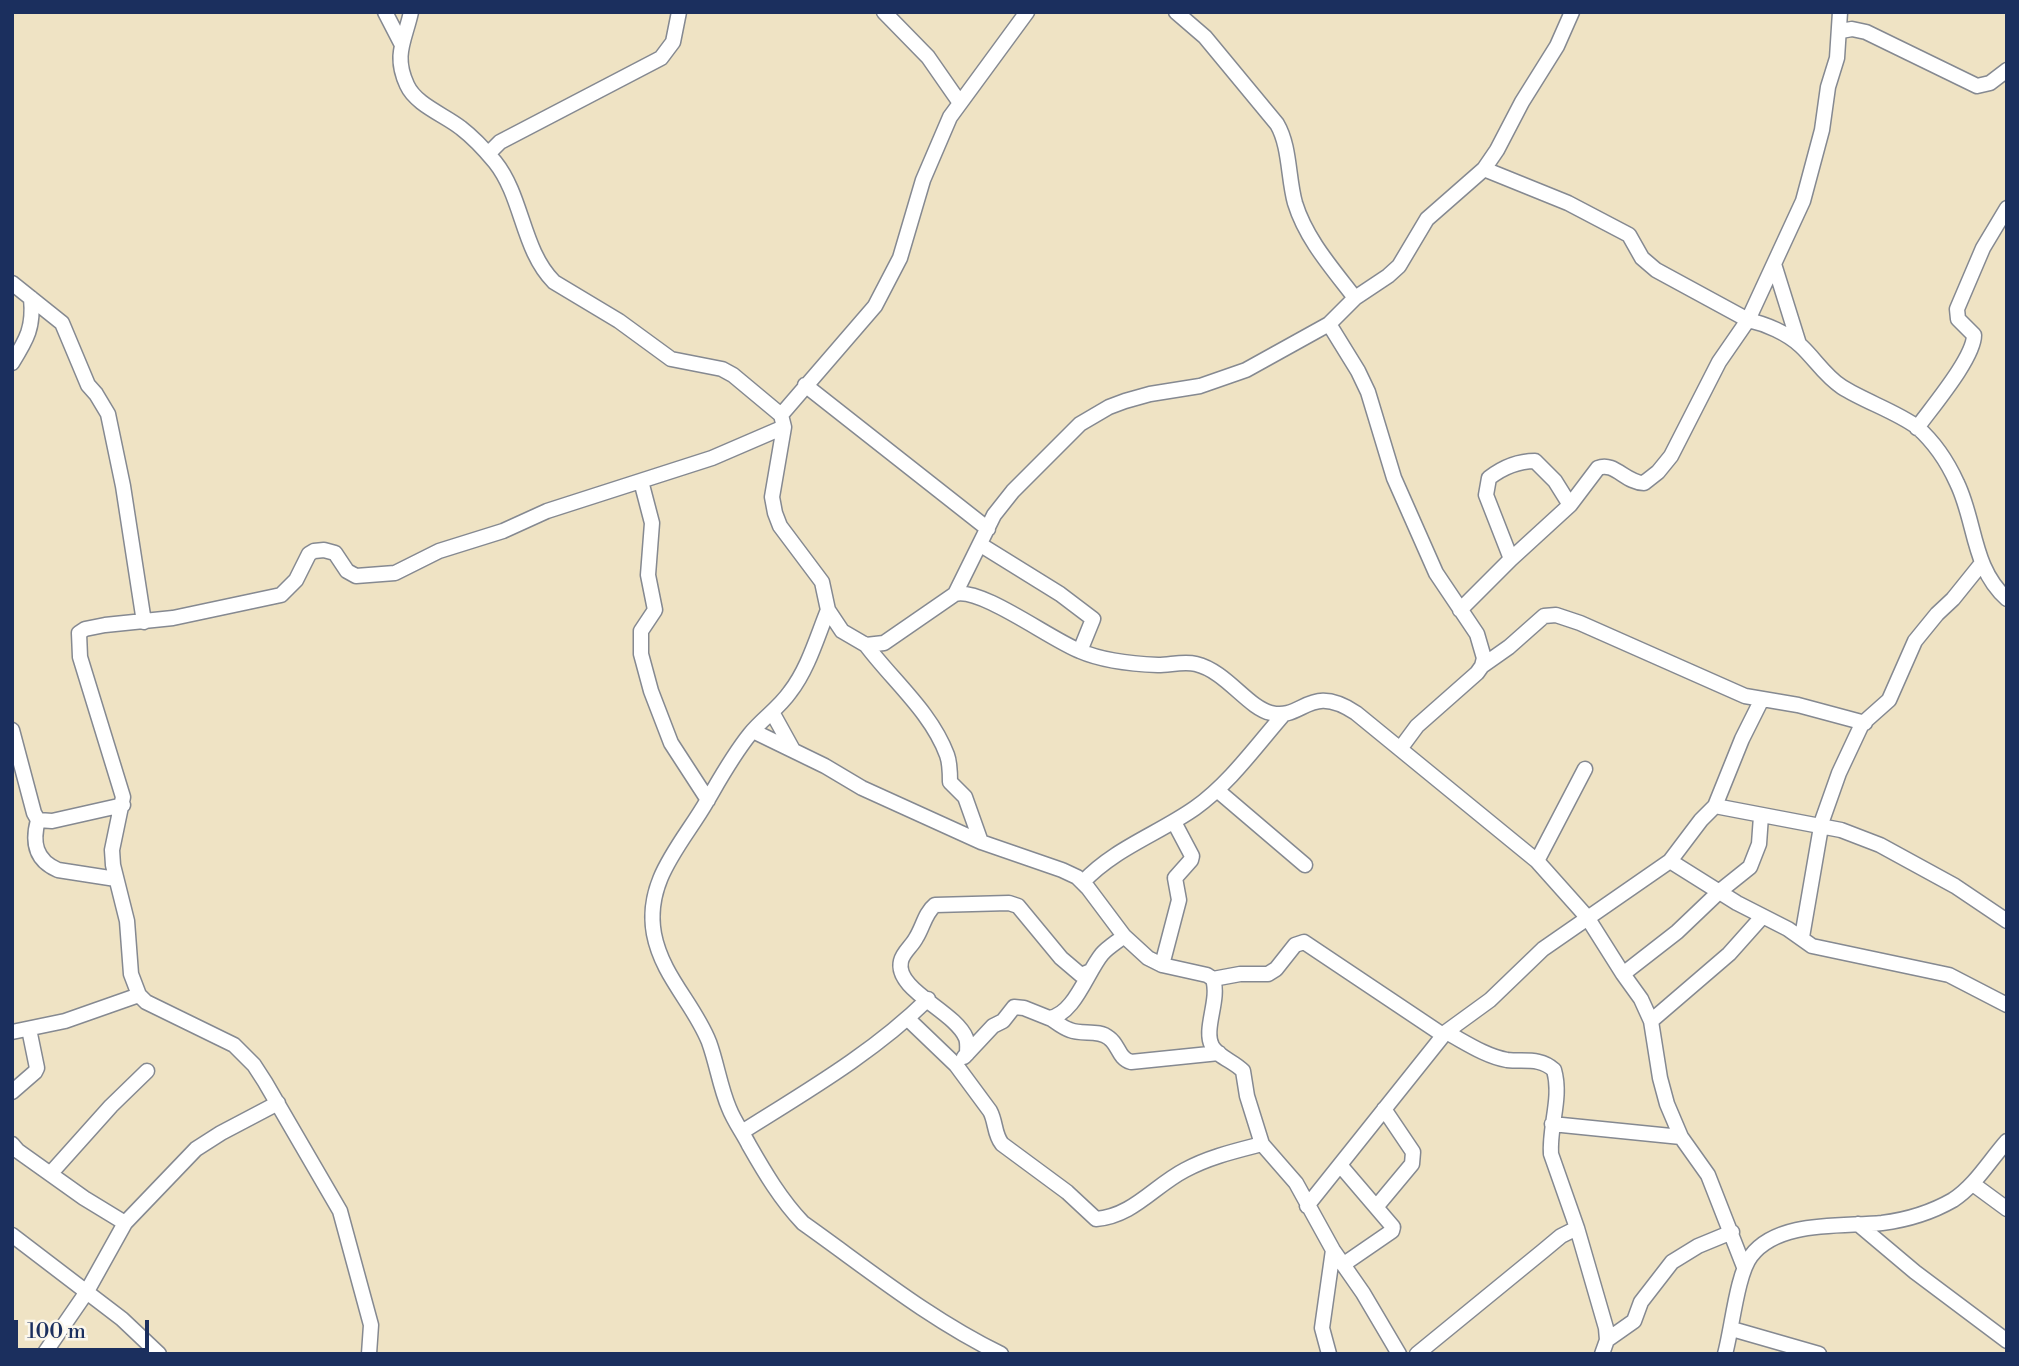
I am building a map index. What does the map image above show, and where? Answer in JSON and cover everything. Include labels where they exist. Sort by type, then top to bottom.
[{"type":"street","points":[[385,12],[401,43]]},
{"type":"street","points":[[411,12],[401,43],[402,66],[408,87],[463,129],[488,154],[513,191],[532,245],[546,274],[554,282],[619,321],[671,359],[722,369],[733,375],[783,421]]},
{"type":"street","points":[[488,154],[500,142],[661,58],[673,42],[679,12]]},
{"type":"street","points":[[884,12],[929,57],[960,103]]},
{"type":"street","points":[[981,842],[965,797],[950,782],[949,762],[943,747],[912,698],[866,645],[842,631],[828,610],[822,582],[780,526],[772,497],[783,421],[805,385],[875,306],[907,239],[923,180],[943,132],[960,103],[1027,12]]},
{"type":"street","points":[[1176,12],[1205,37],[1277,124],[1282,132],[1292,192],[1305,228],[1355,298]]},
{"type":"street","points":[[955,594],[994,515],[1013,491],[1068,434],[1109,407],[1143,396],[1224,379],[1294,344],[1329,324],[1355,298],[1399,267],[1427,219],[1484,169],[1497,150],[1522,102],[1557,46],[1572,12]]},
{"type":"street","points":[[1460,610],[1570,505],[1598,468],[1604,465],[1637,483],[1644,483],[1658,472],[1671,456],[1719,362],[1748,320],[1809,183],[1825,113],[1828,87],[1838,58],[1840,12]]},
{"type":"street","points":[[1841,31],[1856,29],[1866,32],[1977,86],[1990,83],[2007,70]]},
{"type":"street","points":[[1484,169],[1568,203],[1629,235],[1642,258],[1656,270],[1748,320],[1769,327],[1800,344],[1843,388],[1917,428],[1942,456],[1959,485],[1982,563],[1995,587],[2007,599]]},
{"type":"street","points":[[1917,428],[1956,374],[1974,343],[1974,334],[1956,314],[1983,248],[2007,208]]},
{"type":"street","points":[[1774,264],[1800,344]]},
{"type":"street","points":[[12,283],[62,323],[88,385],[108,414],[123,486],[145,622]]},
{"type":"street","points":[[12,363],[29,333],[33,317],[31,298]]},
{"type":"street","points":[[1329,324],[1368,392],[1394,478],[1436,573],[1480,641],[1484,658],[1482,666]]},
{"type":"street","points":[[805,385],[988,529]]},
{"type":"street","points":[[369,1354],[371,1325],[340,1211],[254,1065],[234,1045],[146,1002],[139,995],[131,974],[127,921],[112,850],[123,806],[121,789],[80,657],[79,633],[85,629],[173,618],[281,595],[296,580],[309,554],[314,551],[335,553],[346,571],[356,576],[396,573],[439,551],[503,531],[547,511],[712,458],[783,421]]},
{"type":"street","points":[[1511,559],[1486,495],[1489,478],[1513,464],[1535,461],[1555,481],[1570,505]]},
{"type":"street","points":[[641,481],[652,523],[648,575],[655,610],[641,631],[641,654],[654,702],[671,743],[708,800]]},
{"type":"street","points":[[981,545],[1060,593],[1093,620],[1080,651]]},
{"type":"street","points":[[1802,937],[1822,827],[1839,773],[1862,724],[1889,700],[1915,641],[1937,614],[1954,599],[1982,563]]},
{"type":"street","points":[[866,645],[875,646],[892,638],[955,594],[963,592],[984,600],[1080,651],[1121,662],[1197,664],[1225,679],[1267,712],[1284,714]]},
{"type":"street","points":[[828,610],[796,684],[753,731],[718,779],[708,800],[663,869],[655,896],[653,932],[670,978],[710,1043],[729,1110],[777,1193],[803,1223],[943,1324],[1001,1354]]},
{"type":"street","points":[[1400,749],[1417,726],[1482,666],[1509,647],[1539,619],[1550,614],[1580,623],[1745,696],[1865,723]]},
{"type":"street","points":[[1307,1206],[1444,1034],[1490,1000],[1543,949],[1670,861],[1701,820],[1716,806],[1742,739],[1762,699]]},
{"type":"street","points":[[1083,882],[1107,859],[1174,822],[1217,790],[1284,714],[1310,702],[1322,700],[1342,704],[1537,861],[1587,917],[1641,999],[1651,1021],[1667,1104],[1681,1137],[1708,1175],[1744,1267]]},
{"type":"street","points":[[772,712],[793,750]]},
{"type":"street","points":[[12,730],[38,820],[35,832],[36,850],[49,866],[58,870],[116,879]]},
{"type":"street","points":[[753,731],[862,789],[981,842],[1062,870],[1083,882],[1124,936],[1148,958],[1162,965],[1207,975],[1213,979],[1240,974],[1268,974],[1276,969],[1295,945],[1304,942],[1444,1034],[1493,1056],[1510,1060],[1532,1060],[1551,1067],[1556,1077],[1551,1154],[1577,1228],[1606,1328],[1604,1347]]},
{"type":"street","points":[[1537,861],[1585,769]]},
{"type":"street","points":[[1217,790],[1305,865]]},
{"type":"street","points":[[38,820],[52,821],[123,806]]},
{"type":"street","points":[[1716,806],[1841,830],[1895,853],[2007,921]]},
{"type":"street","points":[[1623,974],[1677,932],[1750,867],[1759,844],[1761,816]]},
{"type":"street","points":[[1162,965],[1179,900],[1175,877],[1192,856],[1174,822]]},
{"type":"street","points":[[1670,861],[1815,947],[1949,975],[2007,1005]]},
{"type":"street","points":[[967,1054],[965,1035],[928,999],[912,988],[900,968],[901,958],[916,939],[930,909],[939,904],[1009,903],[1018,906],[1070,967],[1081,975],[1091,971]]},
{"type":"street","points":[[1651,1021],[1729,954],[1762,917]]},
{"type":"street","points":[[1050,1018],[1057,1016],[1072,1001],[1102,953],[1124,936]]},
{"type":"street","points":[[1213,979],[1215,997],[1209,1036],[1212,1046],[1240,1068],[1245,1077],[1247,1096],[1262,1144],[1296,1183],[1333,1251],[1344,1264],[1399,1354]]},
{"type":"street","points":[[12,1032],[65,1021],[139,995]]},
{"type":"street","points":[[742,1132],[848,1066],[908,1019],[928,999]]},
{"type":"street","points":[[956,1065],[993,1026],[1003,1021],[1014,1007],[1018,1006],[1050,1018],[1070,1030],[1109,1037],[1120,1055],[1131,1062],[1219,1053]]},
{"type":"street","points":[[908,1019],[956,1065],[990,1111],[1002,1144],[1039,1170],[1096,1219],[1111,1216],[1136,1205],[1184,1170],[1225,1153],[1262,1144]]},
{"type":"street","points":[[12,1092],[37,1068],[29,1029]]},
{"type":"street","points":[[51,1173],[111,1106],[147,1071]]},
{"type":"street","points":[[44,1354],[86,1293],[125,1223],[196,1149],[278,1103]]},
{"type":"street","points":[[1377,1206],[1414,1158],[1413,1152],[1384,1109]]},
{"type":"street","points":[[1552,1124],[1681,1137]]},
{"type":"street","points":[[1726,1354],[1744,1267],[1759,1247],[1790,1232],[1905,1219],[1927,1212],[1954,1199],[1973,1184],[2007,1141]]},
{"type":"street","points":[[12,1144],[84,1198],[125,1223]]},
{"type":"street","points":[[1340,1165],[1392,1223],[1392,1231],[1344,1264]]},
{"type":"street","points":[[1973,1184],[2007,1209]]},
{"type":"street","points":[[1858,1224],[1915,1272],[2007,1341]]},
{"type":"street","points":[[1417,1354],[1561,1236],[1577,1228]]},
{"type":"street","points":[[1604,1347],[1634,1321],[1641,1302],[1672,1262],[1698,1246],[1732,1232]]},
{"type":"street","points":[[12,1235],[122,1319],[159,1354]]},
{"type":"street","points":[[1329,1354],[1322,1328],[1333,1251]]},
{"type":"street","points":[[1731,1329],[1819,1354]]}]
